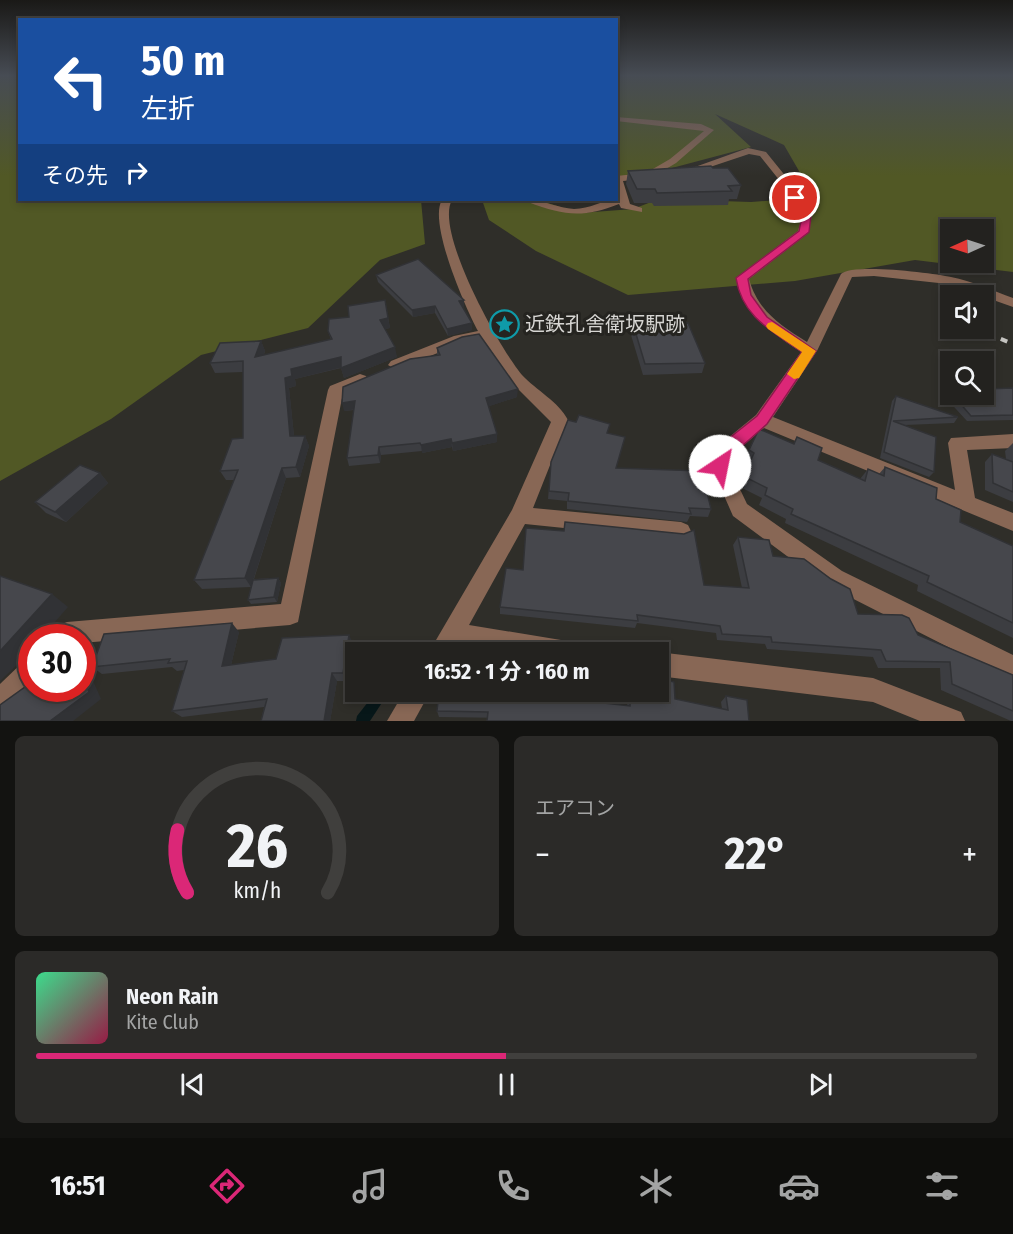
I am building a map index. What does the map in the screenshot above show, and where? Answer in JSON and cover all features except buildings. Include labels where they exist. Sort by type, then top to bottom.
[{"type":"street","points":[[618,118],[701,126],[710,130],[673,161],[648,176]]},
{"type":"street","points":[[618,179],[673,176],[748,151],[763,154],[784,180],[807,216],[803,232],[742,278],[745,296],[763,320],[810,351]]},
{"type":"street","points":[[618,185],[625,206],[638,210]]},
{"type":"street","points":[[618,201],[623,199]]},
{"type":"street","points":[[446,201],[443,205],[442,216],[444,226],[466,293],[486,334],[517,378],[560,420],[520,515],[448,642]]},
{"type":"street","points":[[534,201],[564,213],[585,213],[618,201]]},
{"type":"street","points":[[1013,303],[950,280],[874,272],[847,274],[810,351],[762,420],[734,443],[720,466],[740,510],[834,578],[1013,668]]},
{"type":"street","points":[[96,631],[290,614],[336,390],[459,339],[486,334]]},
{"type":"street","points":[[762,420],[1013,522]]},
{"type":"street","points":[[966,501],[957,443],[1013,441]]},
{"type":"street","points":[[520,515],[681,531]]},
{"type":"street","points":[[669,665],[873,690],[952,721]]},
{"type":"street","points":[[0,701],[18,683]]},
{"type":"street","points":[[400,721],[412,702]]},
{"type":"green space","points":[[0,109],[18,109],[18,201],[421,201],[425,244],[380,260],[308,328],[201,355],[111,419],[0,481]]},
{"type":"green space","points":[[618,109],[1013,109],[1013,272],[994,270],[994,219],[940,219],[940,263],[915,260],[795,281],[628,295],[536,251],[489,220],[482,201],[541,201],[580,213],[633,209],[659,199],[751,202],[814,197],[784,145],[715,114],[751,147],[653,173],[618,178]]},
{"type":"waterway","points":[[362,721],[376,702]]},
{"type":"railway","points":[[994,336],[1013,344]]},
{"type":"slow traffic","points":[[772,326],[810,351],[794,374]]},
{"type":"place","name":"近鉄孔舎衛坂駅跡","points":[[504,324]]},
{"type":"route","points":[[720,466],[734,443],[762,420],[810,351],[763,320],[745,296],[742,278],[803,232],[807,216],[795,198]]}]
